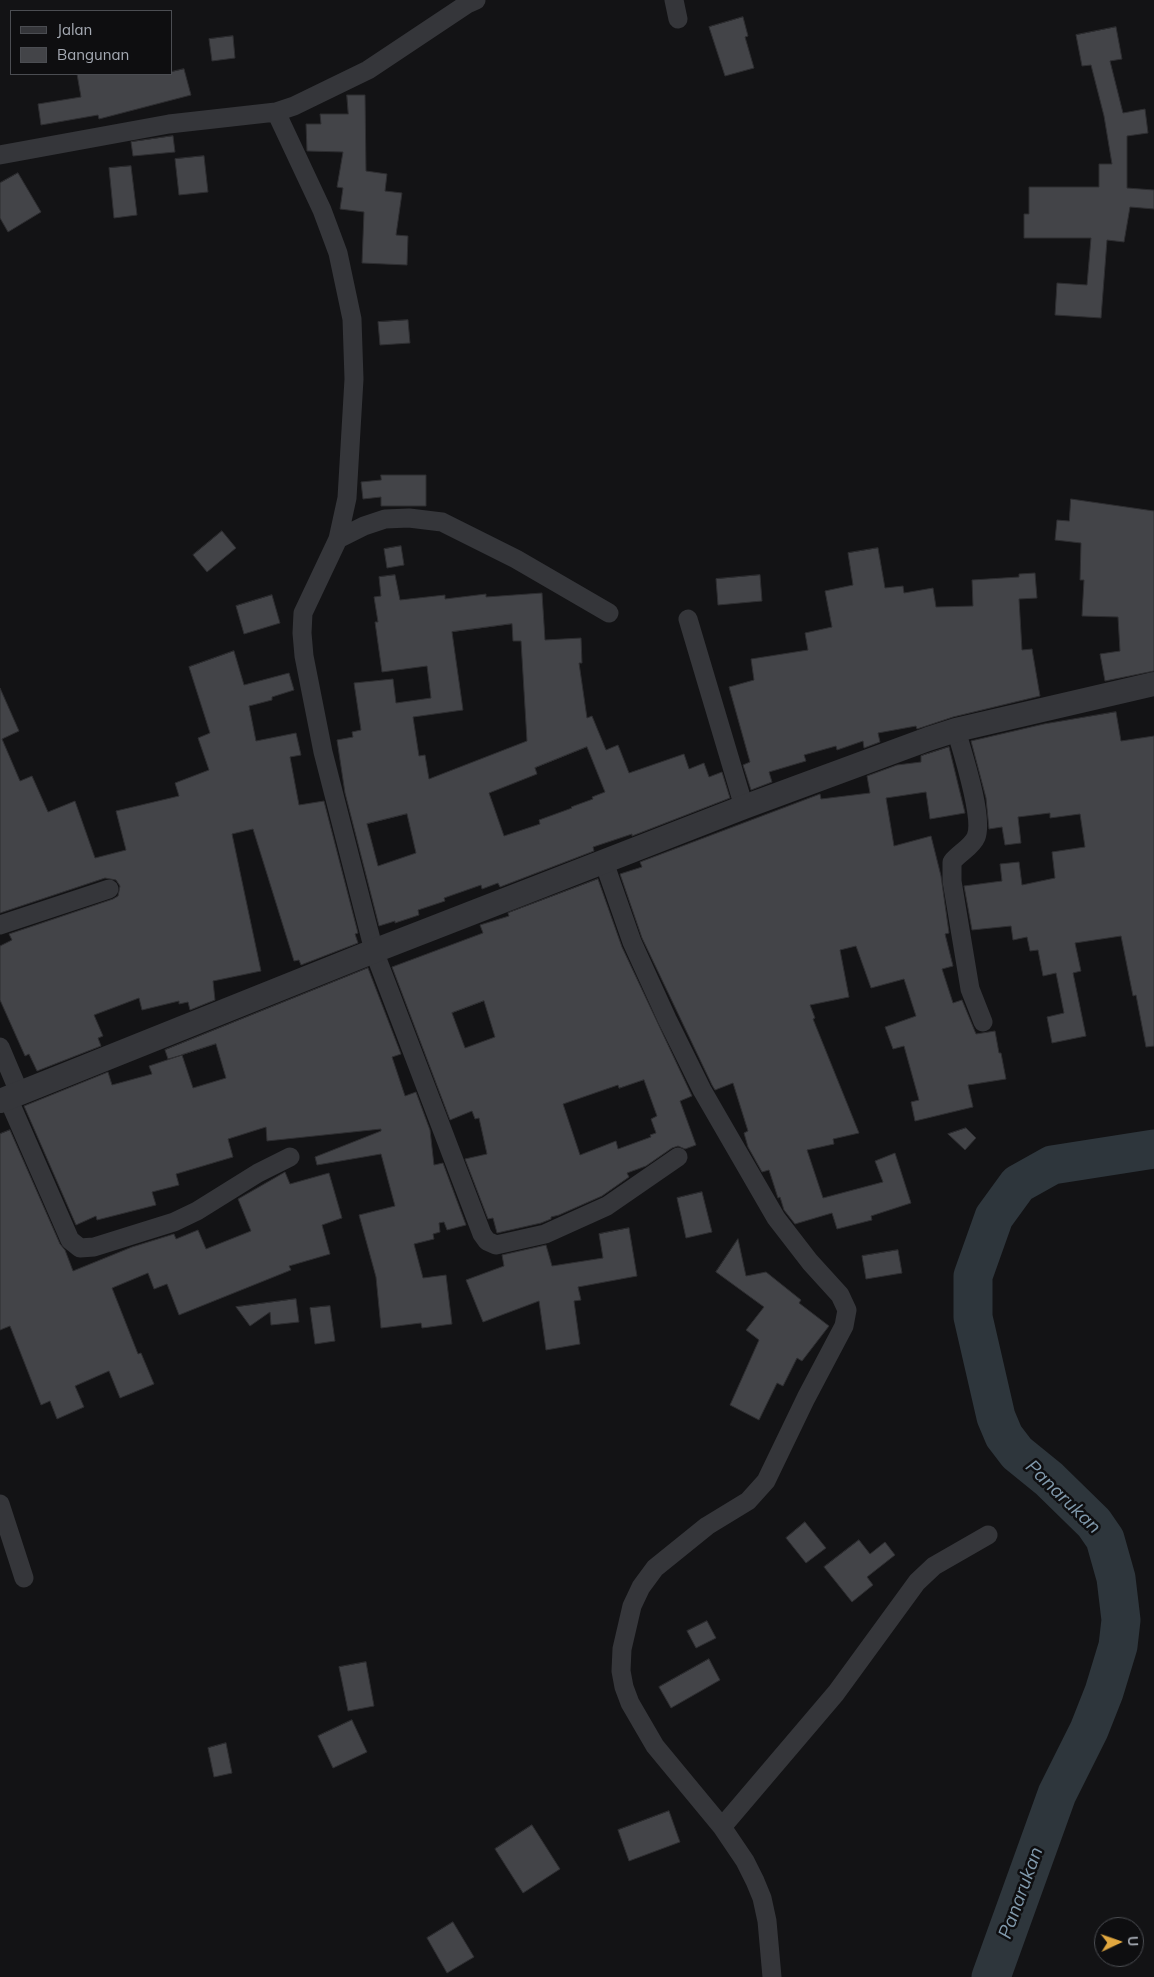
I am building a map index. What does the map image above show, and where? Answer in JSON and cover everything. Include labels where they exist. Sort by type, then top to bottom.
[{"type":"street","points":[[0,155],[168,124],[276,112],[294,106],[368,70],[467,4],[476,0]]},
{"type":"street","points":[[674,0],[678,19]]},
{"type":"street","points":[[276,112],[322,210],[338,253],[352,319],[354,379],[347,498],[338,539],[303,613],[304,656],[324,752],[374,952],[482,1234],[487,1242],[496,1245],[544,1234],[607,1206],[678,1158]]},
{"type":"street","points":[[338,539],[364,526],[385,519],[409,518],[442,522],[516,559],[609,613]]},
{"type":"street","points":[[688,619],[744,807]]},
{"type":"street","points":[[9,1097],[744,807],[928,739],[956,730],[1154,684]]},
{"type":"street","points":[[956,730],[971,786],[978,829],[973,842],[952,862],[952,881],[970,989],[983,1022]]},
{"type":"street","points":[[604,862],[632,942],[702,1090],[776,1218],[810,1262],[840,1295],[847,1310],[844,1326],[806,1398],[766,1481],[748,1501],[707,1526],[655,1568],[641,1587],[632,1606],[625,1632],[621,1671],[624,1687],[630,1702],[655,1746],[722,1827],[745,1861],[762,1898],[768,1929],[772,1977]]},
{"type":"street","points":[[0,924],[109,889]]},
{"type":"street","points":[[0,1047],[9,1097],[70,1240],[80,1248],[94,1247],[174,1222],[258,1173],[290,1157]]},
{"type":"street","points":[[0,1504],[3,1521],[24,1578]]},
{"type":"street","points":[[722,1827],[836,1694],[917,1582],[934,1566],[988,1535]]},
{"type":"building","points":[[743,17],[748,36],[745,37],[754,68],[725,76],[709,27]]},
{"type":"building","points":[[1116,27],[1122,59],[1110,61],[1123,113],[1145,109],[1148,133],[1127,136],[1127,188],[1154,190],[1154,209],[1130,207],[1124,242],[1107,240],[1101,318],[1055,315],[1057,283],[1087,285],[1091,238],[1024,238],[1024,214],[1029,214],[1029,187],[1099,187],[1099,164],[1112,164],[1104,116],[1091,65],[1082,66],[1076,35]]},
{"type":"building","points":[[233,36],[235,58],[212,61],[209,39]]},
{"type":"building","points":[[184,69],[191,95],[99,119],[98,115],[41,125],[38,104],[81,97],[77,75],[172,75],[172,72]]},
{"type":"building","points":[[347,95],[365,95],[366,171],[387,174],[385,191],[402,193],[396,235],[408,236],[407,265],[362,263],[364,212],[340,209],[343,188],[337,187],[343,152],[307,151],[306,124],[321,124],[320,114],[348,114]]},
{"type":"building","points":[[173,136],[175,152],[133,156],[131,142]]},
{"type":"building","points":[[204,156],[208,192],[179,195],[175,159]]},
{"type":"building","points":[[131,166],[137,215],[114,218],[109,168]]},
{"type":"building","points":[[18,173],[41,212],[8,232],[0,218],[0,183]]},
{"type":"building","points":[[408,320],[410,343],[380,345],[378,322]]},
{"type":"building","points":[[381,475],[426,475],[426,506],[381,506],[381,497],[363,499],[361,482],[381,480]]},
{"type":"building","points":[[1071,499],[1154,511],[1154,671],[1105,681],[1100,654],[1120,651],[1118,617],[1082,616],[1084,580],[1080,580],[1081,543],[1055,540],[1057,520],[1069,521]]},
{"type":"building","points":[[222,531],[236,548],[207,572],[193,555]]},
{"type":"building","points":[[401,546],[404,565],[387,568],[384,549]]},
{"type":"building","points":[[878,548],[885,588],[903,586],[904,593],[933,588],[936,607],[973,606],[972,580],[1019,577],[1019,574],[1035,573],[1037,598],[1019,599],[1022,650],[1032,649],[1040,696],[953,717],[917,729],[916,726],[878,733],[880,742],[864,748],[863,741],[837,750],[836,746],[804,755],[806,761],[769,772],[772,782],[751,790],[743,765],[750,762],[729,687],[754,680],[751,659],[808,650],[805,633],[832,627],[825,591],[853,585],[848,553]]},
{"type":"building","points":[[395,575],[400,600],[445,595],[445,599],[486,594],[486,597],[542,593],[545,640],[581,638],[582,663],[579,663],[587,718],[592,716],[606,750],[618,745],[629,773],[684,754],[689,769],[704,763],[709,777],[722,772],[730,798],[632,836],[632,834],[593,847],[594,851],[500,887],[498,883],[482,889],[481,885],[444,898],[445,901],[418,910],[419,915],[379,926],[345,793],[337,740],[353,737],[352,732],[361,730],[354,683],[393,679],[396,703],[431,698],[427,666],[382,672],[375,622],[378,622],[374,597],[381,596],[379,577]],"holes":[[[512,624],[513,641],[521,641],[527,741],[429,779],[425,755],[419,756],[413,717],[463,710],[452,632]],[[587,747],[605,792],[572,808],[539,820],[540,824],[504,836],[489,793],[537,774],[535,768]],[[407,814],[416,853],[378,866],[367,824]]]},
{"type":"building","points":[[760,575],[762,601],[718,605],[716,579]]},
{"type":"building","points":[[272,595],[280,623],[244,634],[236,606]]},
{"type":"building","points":[[234,651],[244,685],[289,673],[294,690],[272,697],[272,700],[249,706],[256,741],[296,733],[301,755],[290,757],[299,805],[324,801],[358,933],[355,934],[358,943],[301,965],[299,960],[294,961],[253,829],[232,834],[261,971],[213,981],[215,1000],[190,1010],[188,1002],[179,1004],[179,1001],[142,1010],[139,998],[94,1015],[103,1036],[98,1038],[101,1046],[37,1071],[29,1054],[25,1056],[0,1000],[0,946],[12,940],[9,934],[113,899],[118,896],[120,886],[116,880],[105,878],[0,913],[0,688],[19,731],[2,739],[20,781],[32,776],[48,812],[75,801],[95,858],[126,850],[116,811],[179,796],[175,783],[209,770],[198,738],[210,733],[189,667]]},
{"type":"building","points":[[1116,712],[1121,741],[1154,736],[1154,1046],[1146,1047],[1136,995],[1133,996],[1121,936],[1075,943],[1081,971],[1073,973],[1086,1036],[1052,1043],[1047,1017],[1064,1013],[1056,973],[1043,976],[1038,950],[1030,951],[1027,937],[1013,940],[1011,926],[972,930],[964,886],[1002,881],[1000,864],[1019,862],[1022,885],[1055,878],[1052,852],[1085,847],[1080,814],[1050,818],[1050,813],[1018,817],[1021,843],[1005,845],[1002,827],[989,829],[986,798],[971,741],[1044,724]]},
{"type":"building","points":[[949,747],[965,813],[930,819],[926,792],[886,798],[894,846],[931,836],[941,876],[949,933],[945,934],[953,966],[942,969],[953,1003],[962,1000],[976,1034],[995,1031],[1006,1079],[968,1085],[973,1107],[915,1121],[911,1102],[919,1100],[904,1046],[893,1049],[885,1027],[916,1016],[904,979],[871,988],[856,946],[840,950],[849,997],[810,1005],[815,1018],[813,1019],[859,1133],[833,1139],[834,1144],[807,1150],[823,1198],[883,1182],[875,1161],[895,1153],[911,1203],[871,1216],[872,1220],[837,1229],[832,1213],[795,1224],[784,1210],[780,1197],[778,1198],[769,1170],[762,1172],[748,1147],[744,1133],[748,1131],[733,1083],[715,1090],[712,1085],[642,938],[620,874],[642,867],[640,862],[820,794],[821,799],[870,793],[867,776],[897,765],[921,762],[921,756]]},
{"type":"building","points":[[598,879],[622,947],[692,1096],[680,1101],[696,1145],[685,1149],[678,1146],[672,1148],[646,1166],[627,1173],[629,1177],[602,1196],[551,1217],[551,1219],[497,1233],[493,1218],[488,1219],[465,1159],[487,1154],[479,1118],[475,1119],[472,1111],[450,1120],[392,967],[483,933],[480,925],[509,916],[508,913]],"holes":[[[484,1001],[495,1037],[465,1048],[452,1013]],[[644,1080],[657,1116],[651,1119],[656,1133],[650,1135],[651,1137],[618,1149],[616,1141],[580,1155],[563,1104],[618,1085],[619,1088]]]},
{"type":"building","points":[[368,968],[401,1054],[392,1057],[405,1096],[416,1092],[430,1130],[434,1165],[443,1163],[466,1225],[447,1230],[444,1222],[439,1223],[440,1232],[433,1234],[434,1239],[414,1244],[423,1278],[446,1275],[452,1324],[422,1328],[421,1323],[381,1328],[376,1277],[359,1215],[395,1206],[381,1154],[317,1165],[315,1157],[381,1131],[381,1129],[267,1141],[266,1127],[228,1139],[233,1157],[176,1174],[179,1185],[152,1192],[156,1205],[97,1220],[96,1216],[76,1225],[24,1106],[108,1072],[112,1085],[152,1074],[149,1066],[182,1055],[168,1059],[165,1050]],"holes":[[[216,1044],[226,1078],[193,1088],[182,1055]]]},
{"type":"building","points":[[966,1128],[976,1138],[965,1150],[948,1134]]},
{"type":"building","points":[[10,1130],[73,1271],[132,1247],[174,1234],[176,1239],[198,1230],[206,1249],[251,1231],[238,1199],[285,1172],[290,1184],[329,1173],[342,1218],[322,1225],[330,1254],[289,1266],[291,1270],[179,1315],[167,1284],[154,1289],[148,1273],[112,1288],[138,1354],[141,1353],[154,1384],[120,1398],[109,1371],[75,1386],[84,1407],[57,1419],[50,1401],[41,1405],[10,1326],[0,1330],[0,1134]]},
{"type":"building","points":[[702,1192],[712,1232],[686,1238],[677,1198]]},
{"type":"building","points":[[629,1228],[637,1276],[578,1287],[581,1300],[574,1301],[580,1344],[546,1350],[539,1301],[483,1322],[466,1280],[504,1266],[502,1255],[546,1245],[552,1266],[603,1258],[599,1234]]},
{"type":"building","points":[[738,1239],[746,1276],[766,1272],[801,1300],[799,1303],[829,1326],[802,1361],[797,1358],[783,1386],[777,1383],[759,1420],[730,1405],[759,1340],[746,1330],[764,1307],[716,1272]]},
{"type":"building","points":[[898,1250],[902,1273],[866,1279],[862,1256]]},
{"type":"building","points":[[296,1299],[299,1322],[271,1325],[270,1312],[250,1326],[236,1307]]},
{"type":"building","points":[[330,1306],[335,1341],[315,1344],[310,1308]]},
{"type":"building","points":[[805,1522],[826,1548],[806,1563],[786,1538]]},
{"type":"building","points":[[859,1540],[870,1554],[885,1542],[895,1555],[867,1577],[873,1585],[852,1602],[824,1567]]},
{"type":"building","points":[[707,1621],[716,1638],[696,1648],[687,1631]]},
{"type":"building","points":[[709,1659],[720,1680],[671,1708],[659,1687]]},
{"type":"building","points":[[366,1662],[374,1706],[348,1711],[339,1667]]},
{"type":"building","points":[[352,1720],[367,1752],[333,1768],[318,1736]]},
{"type":"building","points":[[226,1743],[232,1773],[214,1777],[208,1748]]},
{"type":"building","points":[[669,1811],[680,1842],[629,1861],[618,1830]]},
{"type":"building","points":[[532,1825],[560,1869],[523,1893],[495,1849]]},
{"type":"building","points":[[453,1922],[474,1957],[447,1973],[427,1938]]},
{"type":"waterway","name":"Panarukan","points":[[991,1977],[1057,1794],[1089,1730],[1104,1692],[1118,1646],[1121,1620],[1116,1578],[1105,1539],[1094,1523],[1049,1479],[1017,1453],[1004,1436],[996,1417],[973,1317],[973,1276],[994,1217],[1018,1184],[1052,1165],[1154,1149]]}]
